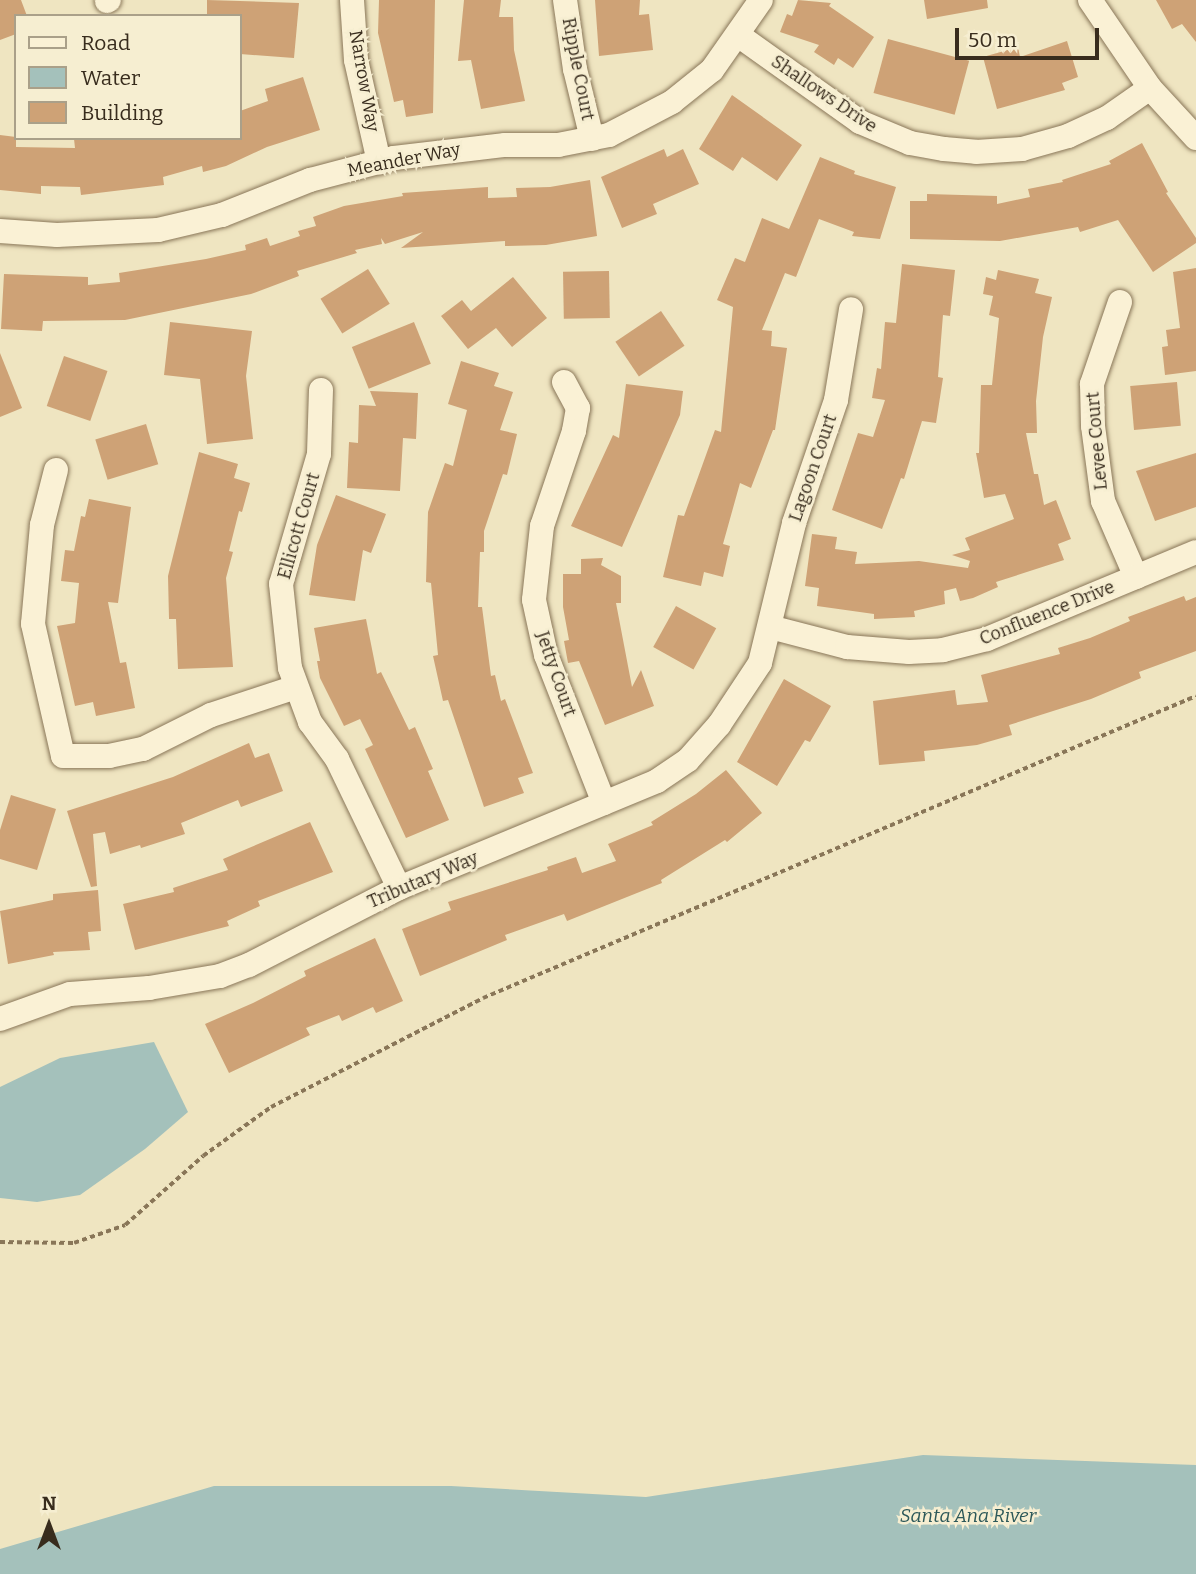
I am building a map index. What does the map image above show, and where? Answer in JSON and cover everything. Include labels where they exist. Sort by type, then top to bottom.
[{"type":"street","name":"Narrow Way","points":[[352,0],[356,60],[380,162]]},
{"type":"street","name":"Ripple Court","points":[[565,0],[575,69],[592,139]]},
{"type":"street","name":"Meander Way","points":[[0,230],[57,235],[158,230],[222,215],[310,180],[380,162],[450,149],[558,145],[609,135],[672,102],[712,70],[761,0]]},
{"type":"street","points":[[1090,0],[1150,88],[1196,138]]},
{"type":"street","name":"Shallows Drive","points":[[738,35],[860,122],[910,143],[944,149],[976,152],[1022,149],[1068,136],[1107,118],[1150,88]]},
{"type":"street","name":"Levee Court","points":[[1120,302],[1092,384],[1093,426],[1103,501],[1136,578]]},
{"type":"street","name":"Lagoon Court","points":[[770,627],[794,523],[836,400],[851,309]]},
{"type":"street","name":"Jetty Court","points":[[564,382],[578,408],[574,431],[542,526],[534,600],[546,655],[604,803]]},
{"type":"street","name":"Ellicott Court","points":[[321,390],[319,454],[281,584],[290,668],[310,722],[337,759],[399,888]]},
{"type":"street","points":[[56,470],[42,525],[33,624],[63,756],[109,756],[143,749],[211,715],[296,687]]},
{"type":"street","name":"Confluence Drive","points":[[770,627],[847,647],[909,652],[943,650],[987,639],[1196,552]]},
{"type":"street","name":"Tributary Way","points":[[0,1019],[70,993],[149,988],[220,976],[250,965],[399,888],[657,781],[688,760],[740,697],[760,663],[770,627]]},
{"type":"path","points":[[0,1241],[74,1242],[125,1225],[203,1156],[271,1107],[483,998],[1196,696]]},
{"type":"water","points":[[154,1042],[188,1112],[145,1149],[80,1195],[37,1202],[0,1198],[0,1087],[60,1058]]},
{"type":"water","name":"Santa Ana River","points":[[923,1455],[1196,1465],[1196,1574],[0,1574],[0,1549],[214,1486],[451,1486],[646,1497]]},
{"type":"building","points":[[0,0],[21,0],[26,14],[14,14],[14,35],[0,40]]},
{"type":"building","points":[[207,0],[299,3],[294,58],[242,54],[242,14],[207,14]]},
{"type":"building","points":[[379,0],[435,0],[433,113],[406,117],[403,100],[394,102],[378,33]]},
{"type":"building","points":[[464,0],[501,0],[499,17],[513,17],[514,50],[525,101],[481,109],[471,60],[458,61]]},
{"type":"building","points":[[595,0],[640,0],[639,15],[649,14],[653,50],[599,56]]},
{"type":"building","points":[[798,0],[831,3],[829,6],[874,37],[853,68],[838,58],[834,65],[814,52],[819,45],[780,32],[787,14],[792,16]]},
{"type":"building","points":[[924,0],[987,0],[988,8],[927,19]]},
{"type":"building","points":[[1156,0],[1196,0],[1196,42],[1182,24],[1172,29]]},
{"type":"building","points":[[888,39],[969,61],[955,115],[874,93]]},
{"type":"building","points":[[1067,41],[1078,77],[1062,83],[1065,90],[997,109],[983,57],[1018,47],[1020,57]]},
{"type":"building","points":[[303,77],[320,130],[267,147],[226,166],[203,172],[202,166],[163,177],[164,185],[81,195],[80,187],[41,186],[41,194],[0,190],[0,135],[14,137],[16,147],[75,148],[74,140],[242,140],[242,110],[268,101],[265,89]]},
{"type":"building","points":[[732,95],[802,145],[777,181],[742,157],[733,171],[699,149]]},
{"type":"building","points":[[1142,143],[1168,192],[1166,193],[1196,238],[1196,243],[1153,272],[1118,220],[1080,232],[1078,227],[1000,241],[910,239],[910,201],[927,201],[927,194],[997,196],[997,204],[1030,197],[1028,189],[1063,182],[1062,180],[1111,164],[1109,161]]},
{"type":"building","points":[[664,149],[667,157],[683,149],[699,184],[653,204],[657,214],[622,228],[601,177]]},
{"type":"building","points":[[820,157],[855,171],[854,174],[896,187],[880,239],[852,236],[854,232],[819,219],[796,277],[785,273],[762,330],[772,331],[771,346],[787,348],[775,430],[751,488],[740,483],[723,544],[730,546],[723,577],[704,572],[701,586],[663,577],[678,515],[684,516],[715,430],[721,432],[733,307],[717,300],[735,258],[745,262],[762,218],[789,229]]},
{"type":"building","points":[[590,180],[597,236],[546,245],[505,246],[505,241],[401,248],[423,232],[385,244],[381,238],[382,244],[355,250],[357,253],[297,271],[299,276],[251,294],[125,320],[43,321],[42,331],[1,329],[4,274],[88,277],[88,285],[120,282],[119,273],[246,250],[245,245],[267,238],[270,246],[300,236],[298,231],[316,226],[313,217],[344,206],[403,196],[402,193],[488,187],[488,198],[517,197],[516,188],[550,187]]},
{"type":"building","points":[[902,264],[955,270],[950,316],[943,315],[938,377],[943,378],[936,423],[922,421],[904,479],[901,478],[882,529],[832,510],[858,433],[873,437],[885,400],[872,398],[877,368],[881,369],[885,322],[896,323]]},
{"type":"building","points":[[1196,268],[1196,371],[1165,375],[1162,347],[1168,346],[1166,330],[1180,328],[1173,272]]},
{"type":"building","points":[[368,269],[390,304],[342,333],[321,299]]},
{"type":"building","points":[[998,270],[1039,279],[1035,293],[1052,297],[1043,337],[1036,401],[1037,433],[1026,433],[1034,474],[1038,474],[1044,505],[1056,500],[1071,539],[1058,544],[1064,560],[996,582],[998,587],[973,598],[960,601],[956,588],[944,591],[945,604],[914,611],[915,617],[874,619],[874,614],[817,606],[819,588],[805,586],[812,534],[837,537],[835,549],[857,552],[855,564],[919,561],[968,568],[970,561],[952,555],[970,550],[965,538],[1014,519],[1005,494],[984,498],[976,453],[979,453],[981,385],[992,385],[999,318],[989,315],[993,296],[983,294],[986,277],[996,280]]},
{"type":"building","points":[[609,271],[610,318],[564,319],[563,272]]},
{"type":"building","points":[[513,277],[547,318],[512,347],[496,328],[468,349],[441,316],[462,300],[471,311]]},
{"type":"building","points":[[661,311],[684,346],[639,377],[615,342]]},
{"type":"building","points":[[170,322],[252,331],[246,376],[253,439],[207,444],[200,379],[164,375]]},
{"type":"building","points":[[414,322],[431,364],[369,389],[352,347]]},
{"type":"building","points":[[0,353],[22,408],[0,417]]},
{"type":"building","points":[[64,356],[107,371],[90,421],[47,406]]},
{"type":"building","points":[[461,361],[499,373],[494,386],[513,392],[500,430],[517,434],[507,475],[503,474],[484,531],[484,552],[480,552],[478,607],[482,607],[491,676],[495,675],[501,701],[505,699],[533,773],[518,778],[524,793],[484,807],[448,700],[443,701],[433,656],[438,655],[431,583],[426,582],[428,512],[445,463],[453,466],[467,410],[448,404]]},
{"type":"building","points":[[1177,382],[1181,426],[1134,430],[1130,386]]},
{"type":"building","points":[[626,384],[683,391],[680,415],[622,547],[571,526],[613,435],[619,438]]},
{"type":"building","points":[[370,391],[418,393],[416,439],[403,438],[400,491],[347,488],[349,442],[358,443],[359,405],[376,406]]},
{"type":"building","points":[[146,424],[158,464],[108,480],[95,439]]},
{"type":"building","points":[[199,452],[238,464],[234,478],[250,483],[242,512],[239,511],[229,551],[233,552],[226,578],[233,667],[178,669],[176,619],[169,619],[168,576]]},
{"type":"building","points":[[1196,453],[1196,507],[1155,521],[1136,471]]},
{"type":"building","points":[[336,495],[386,514],[371,553],[363,550],[355,601],[309,595],[317,545]]},
{"type":"building","points":[[89,499],[131,507],[118,603],[108,602],[120,663],[126,662],[135,708],[96,716],[93,702],[75,706],[57,626],[75,623],[79,583],[61,581],[65,550],[74,551],[81,516],[85,517]]},
{"type":"building","points":[[603,558],[601,565],[621,576],[621,603],[616,603],[632,687],[641,670],[654,706],[605,725],[579,661],[568,663],[564,641],[569,640],[563,607],[563,574],[581,574],[581,559]]},
{"type":"building","points":[[1184,596],[1186,601],[1196,597],[1196,651],[1139,672],[1141,678],[1091,699],[1009,725],[1012,735],[977,745],[924,751],[925,761],[879,765],[873,701],[955,690],[957,705],[988,702],[981,675],[1060,654],[1058,648],[1090,638],[1130,621],[1128,617]]},
{"type":"building","points":[[676,606],[716,628],[693,669],[653,647]]},
{"type":"building","points":[[366,619],[377,674],[381,672],[409,730],[415,727],[433,769],[428,771],[449,820],[406,838],[365,749],[373,745],[360,719],[344,726],[320,678],[314,628]]},
{"type":"building","points":[[784,679],[831,706],[810,742],[805,740],[777,786],[737,762]]},
{"type":"building","points":[[249,743],[255,758],[269,753],[283,791],[241,807],[238,800],[181,823],[185,834],[141,848],[140,845],[110,854],[105,832],[93,834],[97,886],[91,887],[67,811],[173,777]]},
{"type":"building","points":[[726,770],[762,813],[727,842],[725,840],[661,880],[662,883],[567,921],[564,914],[505,935],[507,940],[420,976],[402,929],[451,910],[448,902],[548,870],[547,867],[576,857],[582,873],[616,861],[608,844],[653,825],[651,822],[696,794]]},
{"type":"building","points":[[11,795],[56,809],[37,870],[0,859],[0,830]]},
{"type":"building","points":[[310,822],[333,872],[258,901],[260,906],[227,921],[229,926],[135,950],[123,904],[174,892],[173,888],[228,870],[223,859]]},
{"type":"building","points":[[98,890],[101,931],[88,932],[90,950],[53,952],[54,955],[8,964],[0,911],[53,900],[53,894]]},
{"type":"building","points":[[375,938],[403,1001],[376,1013],[373,1007],[342,1021],[339,1015],[306,1028],[310,1035],[229,1073],[205,1024],[253,1003],[306,976],[304,971]]}]
